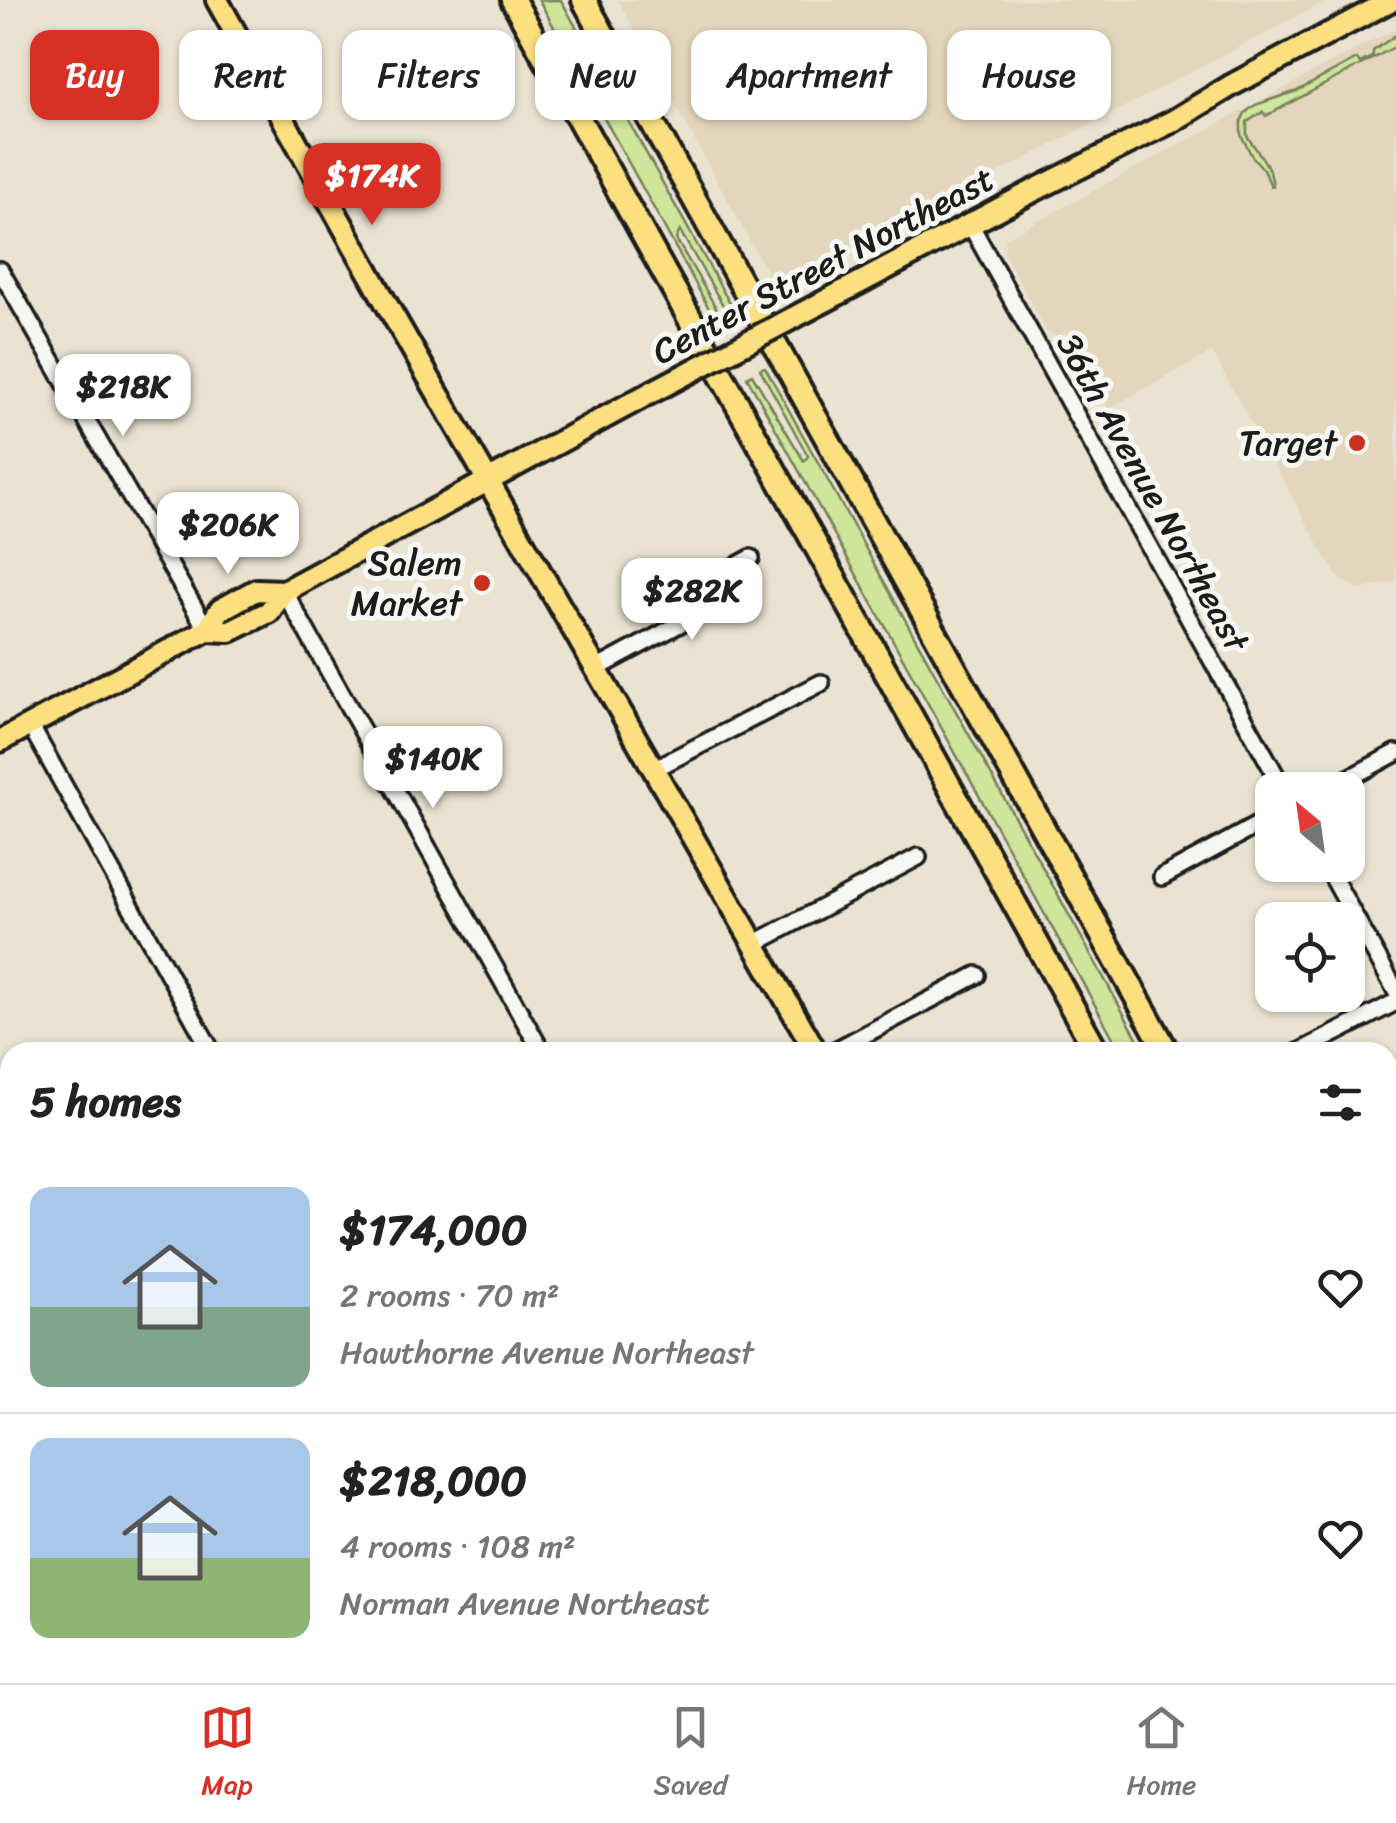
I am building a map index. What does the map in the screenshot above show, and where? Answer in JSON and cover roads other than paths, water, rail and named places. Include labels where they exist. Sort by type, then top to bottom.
[{"type":"highway","points":[[512,0],[1091,1042]]},
{"type":"highway","points":[[584,0],[1161,1042]]},
{"type":"main road","points":[[217,0],[390,312],[810,1042]]},
{"type":"main road","name":"Center Street Northeast","points":[[0,741],[206,630],[230,632],[269,612],[284,590],[970,224],[1173,122],[1232,85],[1392,0]]},
{"type":"street","name":"36th Avenue Northeast","points":[[970,224],[1274,772]]},
{"type":"street","points":[[0,270],[206,630]]},
{"type":"street","points":[[596,669],[687,620],[720,575],[750,558]]},
{"type":"street","points":[[284,590],[536,1042]]},
{"type":"street","points":[[654,769],[820,683]]},
{"type":"street","points":[[30,725],[206,1042]]},
{"type":"street","points":[[1361,772],[1396,753]]},
{"type":"street","points":[[1162,877],[1255,826]]},
{"type":"street","points":[[754,944],[918,857]]},
{"type":"street","points":[[1336,882],[1396,990]]},
{"type":"street","points":[[851,1042],[977,974]]},
{"type":"street","points":[[1319,1042],[1396,1002]]},
{"type":"place","name":"Target","points":[[1357,443]]},
{"type":"place","name":"Salem Market","points":[[482,583]]}]
